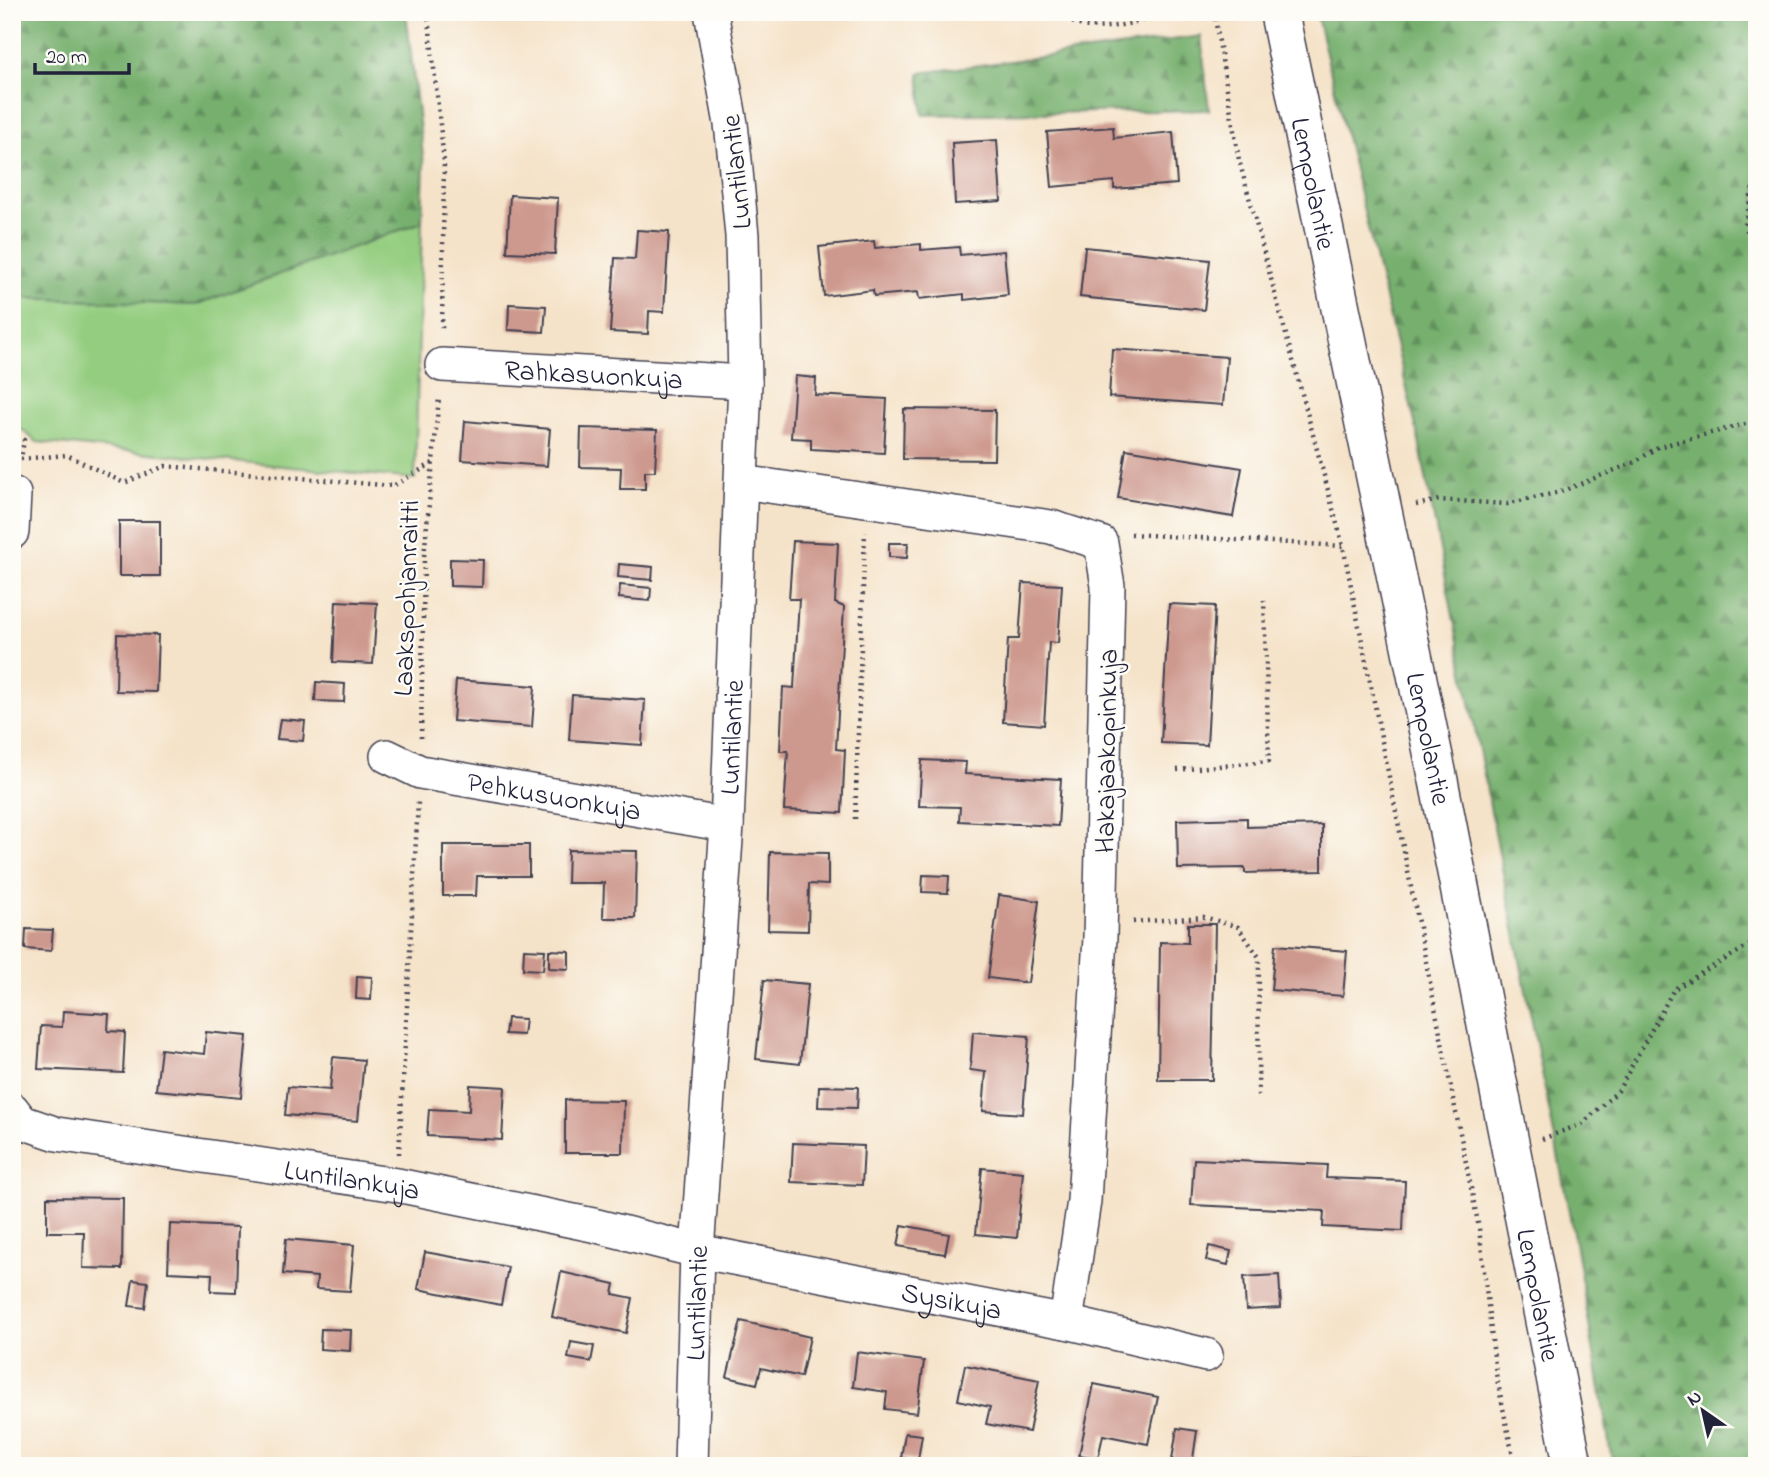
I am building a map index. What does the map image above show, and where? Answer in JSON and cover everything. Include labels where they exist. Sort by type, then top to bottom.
[{"type":"street","name":"Luntilantie","points":[[691,1466],[697,1251],[727,825],[746,382],[742,236],[731,124],[711,12]]},
{"type":"street","name":"Lempolantie","points":[[1279,12],[1384,513],[1573,1466]]},
{"type":"street","name":"Rahkasuonkuja","points":[[442,365],[746,382]]},
{"type":"street","points":[[742,482],[1051,527],[1101,543]]},
{"type":"street","points":[[12,532],[14,494]]},
{"type":"street","name":"Hakajaakopinkuja","points":[[1066,1322],[1084,1201],[1101,924],[1108,586],[1101,543]]},
{"type":"street","name":"Pehkusuonkuja","points":[[387,756],[420,772],[727,825]]},
{"type":"street","name":"Luntilankuja","points":[[12,1109],[22,1122],[57,1134],[397,1185],[593,1224],[697,1251]]},
{"type":"street","name":"Sysikuja","points":[[697,1251],[1066,1322],[1206,1354]]},
{"type":"path","name":"Laakspohjanraitti","points":[[397,1185],[420,772],[424,557],[442,365],[444,162],[428,12]]},
{"type":"path","points":[[1063,12],[1066,18],[1083,27],[1121,26],[1172,12]]},
{"type":"path","points":[[1214,12],[1239,160],[1343,546],[1479,1228],[1496,1374],[1515,1466]]},
{"type":"path","points":[[1757,168],[1745,225],[1757,256]]},
{"type":"path","points":[[1384,513],[1439,500],[1507,504],[1560,492],[1635,462],[1658,447],[1757,421]]},
{"type":"path","points":[[21,459],[67,455],[124,483],[164,466],[393,486],[433,463]]},
{"type":"path","points":[[855,819],[867,500]]},
{"type":"path","points":[[1101,543],[1132,533],[1343,546]]},
{"type":"path","points":[[1177,770],[1269,761],[1264,600]]},
{"type":"path","points":[[1101,924],[1204,917],[1238,927],[1259,957],[1258,1099]]},
{"type":"path","points":[[1467,1166],[1582,1124],[1618,1091],[1674,989],[1757,941]]},
{"type":"green space","points":[[12,12],[406,12],[424,164],[422,222],[195,305],[26,298],[12,302]]},
{"type":"green space","points":[[1316,12],[1757,12],[1757,1466],[1613,1466],[1576,1248],[1417,431]]},
{"type":"green space","points":[[1201,36],[1209,110],[923,115],[919,73]]},
{"type":"green space","points":[[422,222],[415,479],[37,442],[12,422],[12,302],[26,298],[195,305]]},
{"type":"building","points":[[1113,127],[1114,138],[1173,132],[1177,184],[1114,189],[1114,181],[1052,187],[1047,132]]},
{"type":"building","points":[[997,140],[1001,201],[955,204],[952,143]]},
{"type":"building","points":[[510,195],[558,198],[555,254],[507,252]]},
{"type":"building","points":[[637,230],[669,232],[664,312],[649,311],[648,334],[610,332],[615,258],[635,259]]},
{"type":"building","points":[[874,241],[875,248],[921,244],[921,250],[959,247],[960,255],[1004,251],[1008,295],[964,300],[964,294],[919,299],[918,292],[874,296],[873,290],[824,296],[819,247]]},
{"type":"building","points":[[1085,247],[1210,260],[1204,310],[1080,297]]},
{"type":"building","points":[[509,304],[546,306],[544,332],[508,330]]},
{"type":"building","points":[[1112,349],[1227,357],[1223,405],[1109,397]]},
{"type":"building","points":[[795,376],[816,378],[815,395],[887,399],[884,453],[811,449],[811,439],[791,438]]},
{"type":"building","points":[[904,409],[995,410],[994,460],[903,459]]},
{"type":"building","points":[[465,421],[550,429],[547,466],[462,460]]},
{"type":"building","points":[[581,428],[657,430],[655,471],[645,471],[645,489],[620,489],[621,468],[580,467]]},
{"type":"building","points":[[1126,449],[1242,468],[1233,517],[1118,498]]},
{"type":"building","points":[[119,521],[160,521],[160,576],[119,576]]},
{"type":"building","points":[[793,541],[838,543],[835,603],[844,607],[836,749],[845,750],[842,813],[784,810],[788,751],[780,751],[783,687],[794,688],[799,599],[789,599]]},
{"type":"building","points":[[889,543],[908,543],[907,558],[889,557]]},
{"type":"building","points":[[450,559],[483,560],[482,587],[450,586]]},
{"type":"building","points":[[619,564],[653,567],[652,580],[618,577]]},
{"type":"building","points":[[1023,583],[1062,585],[1058,643],[1049,642],[1044,725],[1003,722],[1008,639],[1019,639]]},
{"type":"building","points":[[620,585],[651,588],[650,601],[619,598]]},
{"type":"building","points":[[336,601],[377,603],[373,664],[333,662]]},
{"type":"building","points":[[1169,604],[1215,606],[1207,745],[1161,743]]},
{"type":"building","points":[[117,634],[158,635],[156,692],[116,691]]},
{"type":"building","points":[[456,680],[535,686],[532,727],[453,721]]},
{"type":"building","points":[[316,682],[345,684],[344,702],[315,701]]},
{"type":"building","points":[[572,695],[645,700],[642,745],[569,740]]},
{"type":"building","points":[[280,719],[305,721],[303,741],[277,739]]},
{"type":"building","points":[[922,760],[966,762],[965,774],[1061,779],[1058,826],[959,821],[960,807],[919,806]]},
{"type":"building","points":[[1247,818],[1247,827],[1322,825],[1322,871],[1245,873],[1245,868],[1178,869],[1177,820]]},
{"type":"building","points":[[443,845],[529,845],[529,876],[477,876],[476,896],[443,896]]},
{"type":"building","points":[[568,850],[637,851],[635,918],[603,918],[604,883],[567,883]]},
{"type":"building","points":[[770,852],[828,853],[828,885],[809,884],[808,931],[768,930]]},
{"type":"building","points":[[923,875],[949,876],[948,893],[922,892]]},
{"type":"building","points":[[999,895],[1039,901],[1028,983],[988,978]]},
{"type":"building","points":[[1188,924],[1215,924],[1212,1080],[1158,1080],[1160,942],[1188,943]]},
{"type":"building","points":[[26,929],[53,930],[51,951],[25,949]]},
{"type":"building","points":[[1275,945],[1347,951],[1343,996],[1271,990]]},
{"type":"building","points":[[524,949],[545,950],[543,970],[523,969]]},
{"type":"building","points":[[549,950],[569,951],[569,969],[549,968]]},
{"type":"building","points":[[357,976],[372,977],[371,1000],[356,999]]},
{"type":"building","points":[[764,980],[808,984],[800,1064],[756,1059]]},
{"type":"building","points":[[63,1011],[109,1014],[108,1031],[125,1032],[123,1073],[38,1069],[41,1026],[62,1027]]},
{"type":"building","points":[[507,1018],[525,1019],[523,1035],[505,1034]]},
{"type":"building","points":[[206,1032],[247,1036],[241,1098],[156,1090],[161,1049],[204,1054]]},
{"type":"building","points":[[973,1032],[1029,1036],[1023,1114],[983,1111],[986,1072],[970,1070]]},
{"type":"building","points":[[333,1057],[364,1060],[358,1121],[285,1115],[288,1087],[330,1090]]},
{"type":"building","points":[[470,1085],[505,1087],[502,1140],[427,1136],[429,1109],[469,1111]]},
{"type":"building","points":[[819,1086],[858,1087],[857,1108],[818,1107]]},
{"type":"building","points":[[565,1100],[624,1101],[623,1153],[565,1153]]},
{"type":"building","points":[[793,1143],[864,1146],[862,1185],[791,1182]]},
{"type":"building","points":[[1194,1159],[1327,1165],[1326,1178],[1405,1181],[1403,1231],[1323,1227],[1324,1211],[1191,1205]]},
{"type":"building","points":[[982,1168],[1023,1172],[1017,1238],[976,1234]]},
{"type":"building","points":[[47,1197],[123,1198],[122,1269],[83,1268],[84,1232],[47,1232]]},
{"type":"building","points":[[170,1224],[238,1227],[236,1292],[211,1291],[212,1274],[168,1272]]},
{"type":"building","points":[[902,1225],[949,1234],[945,1254],[898,1246]]},
{"type":"building","points":[[286,1239],[354,1245],[350,1291],[316,1289],[317,1277],[283,1274]]},
{"type":"building","points":[[1209,1246],[1231,1251],[1228,1265],[1206,1260]]},
{"type":"building","points":[[425,1252],[508,1267],[501,1305],[418,1289]]},
{"type":"building","points":[[561,1272],[615,1284],[613,1294],[633,1298],[626,1333],[552,1317]]},
{"type":"building","points":[[1279,1275],[1281,1308],[1246,1310],[1244,1277]]},
{"type":"building","points":[[133,1280],[148,1282],[145,1308],[129,1306]]},
{"type":"building","points":[[741,1321],[810,1337],[801,1377],[761,1368],[757,1384],[727,1377]]},
{"type":"building","points":[[321,1329],[351,1330],[350,1351],[320,1349]]},
{"type":"building","points":[[571,1342],[594,1346],[591,1362],[568,1358]]},
{"type":"building","points":[[857,1352],[924,1361],[917,1413],[885,1409],[887,1392],[853,1387]]},
{"type":"building","points":[[965,1365],[1039,1380],[1029,1432],[986,1424],[990,1407],[958,1400]]},
{"type":"building","points":[[1094,1384],[1158,1397],[1148,1444],[1103,1435],[1098,1458],[1079,1455]]},
{"type":"building","points":[[1177,1428],[1197,1431],[1192,1466],[1171,1466]]},
{"type":"building","points":[[905,1433],[922,1435],[918,1460],[901,1458]]},
{"type":"building","points":[[1373,1460],[1373,1466],[1313,1466],[1313,1461]]}]
